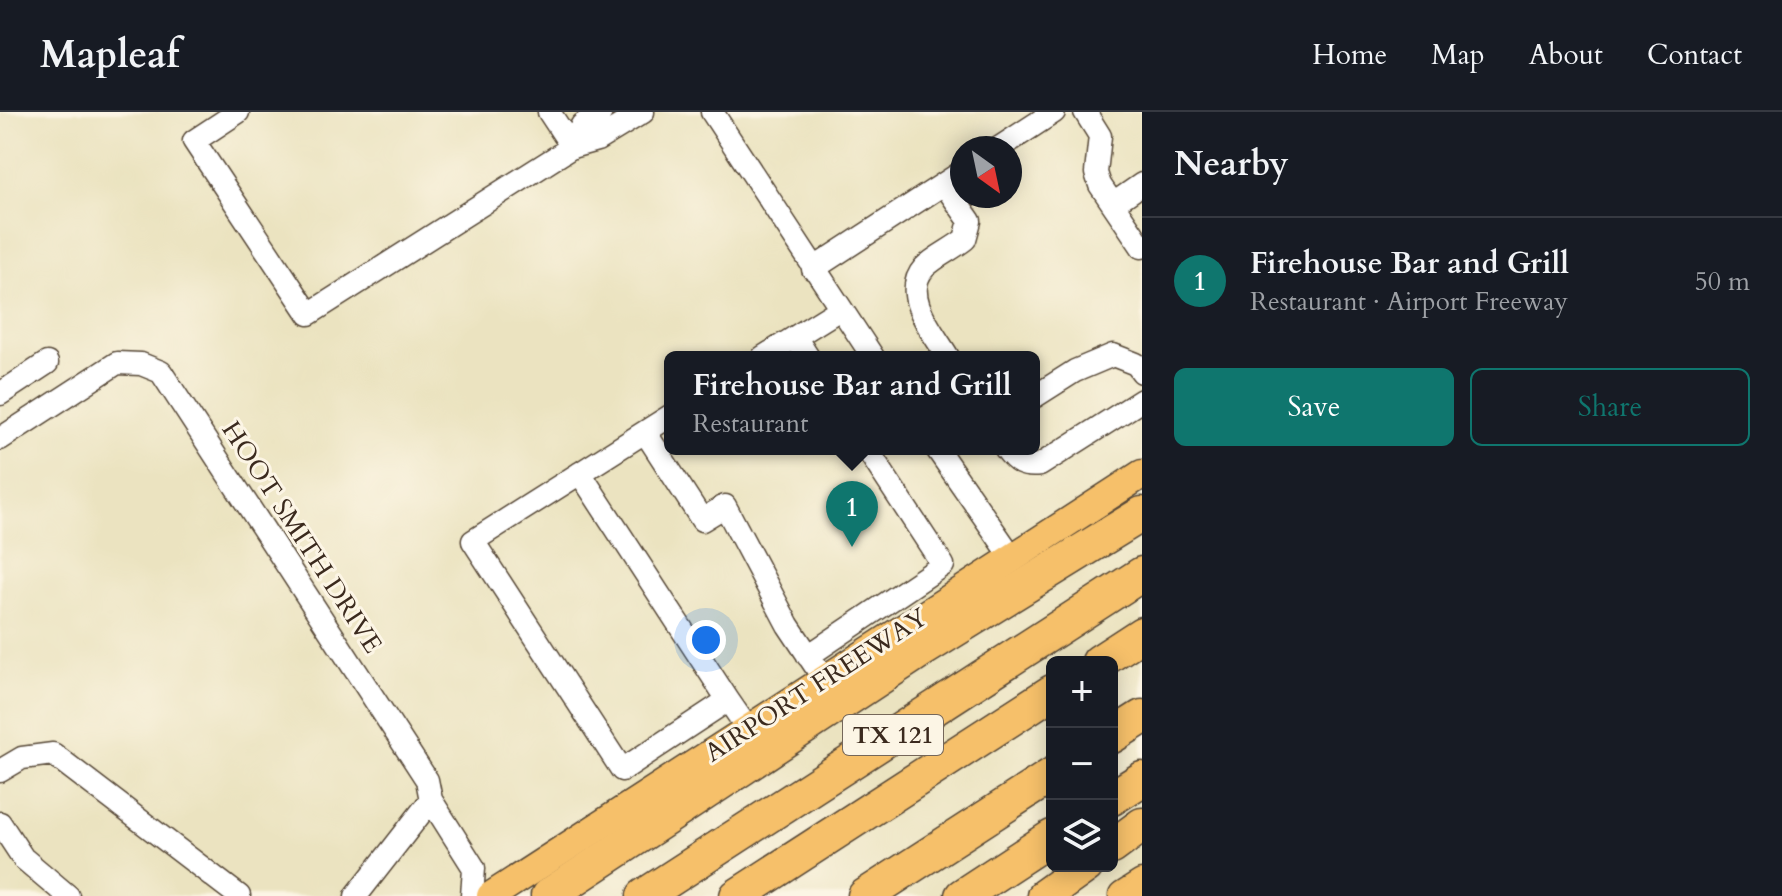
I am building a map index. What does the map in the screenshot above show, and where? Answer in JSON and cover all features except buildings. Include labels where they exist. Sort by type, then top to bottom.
[{"type":"highway","points":[[548,896],[920,651],[1142,514]]},
{"type":"highway","name":"TX 121","points":[[644,896],[1142,574]]},
{"type":"highway","points":[[1108,656],[1142,634]]},
{"type":"highway","points":[[737,896],[1046,696]]},
{"type":"highway","points":[[1118,732],[1142,717]]},
{"type":"highway","points":[[865,896],[1046,779]]},
{"type":"highway","points":[[1118,794],[1142,779]]},
{"type":"highway","points":[[1118,843],[1142,825]]},
{"type":"highway","points":[[962,896],[1046,841]]},
{"type":"highway","points":[[1044,896],[1078,872]]},
{"type":"main road","name":"AIRPORT FREEWAY","points":[[491,896],[1142,474]]},
{"type":"main road","points":[[1123,896],[1142,884]]},
{"type":"street","points":[[238,112],[194,141],[309,314],[572,147],[597,140],[643,112]]},
{"type":"street","points":[[549,112],[572,147]]},
{"type":"street","points":[[572,147],[582,125],[601,112]]},
{"type":"street","points":[[712,112],[869,351]]},
{"type":"street","points":[[1017,136],[1054,112]]},
{"type":"street","points":[[1085,112],[1100,136],[1096,173],[1142,247]]},
{"type":"street","points":[[813,269],[950,180]]},
{"type":"street","points":[[1113,204],[1142,184]]},
{"type":"street","points":[[944,351],[919,308],[915,288],[924,268],[965,239],[970,221],[965,208]]},
{"type":"street","points":[[773,351],[840,309]]},
{"type":"street","points":[[795,337],[804,351]]},
{"type":"street","points":[[1040,393],[1075,371],[1113,355],[1136,364],[1142,372]]},
{"type":"street","points":[[0,394],[47,363]]},
{"type":"street","name":"HOOT SMITH DRIVE","points":[[0,439],[117,363],[141,364],[161,372],[427,780],[431,800],[474,868],[472,896]]},
{"type":"street","points":[[1010,455],[1026,466],[1040,465],[1142,400]]},
{"type":"street","points":[[664,420],[473,541],[622,770],[728,700]]},
{"type":"street","points":[[645,432],[702,520],[725,506],[740,528],[788,625],[824,679]]},
{"type":"street","points":[[808,656],[943,565],[871,455]]},
{"type":"street","points":[[947,455],[1012,557]]},
{"type":"street","points":[[580,473],[748,729]]},
{"type":"street","points":[[0,771],[22,758],[53,754],[239,896]]},
{"type":"street","points":[[356,896],[431,800]]},
{"type":"street","points":[[0,823],[23,858],[68,896]]},
{"type":"place","name":"Firehouse Bar and Grill","points":[[852,547]]}]
